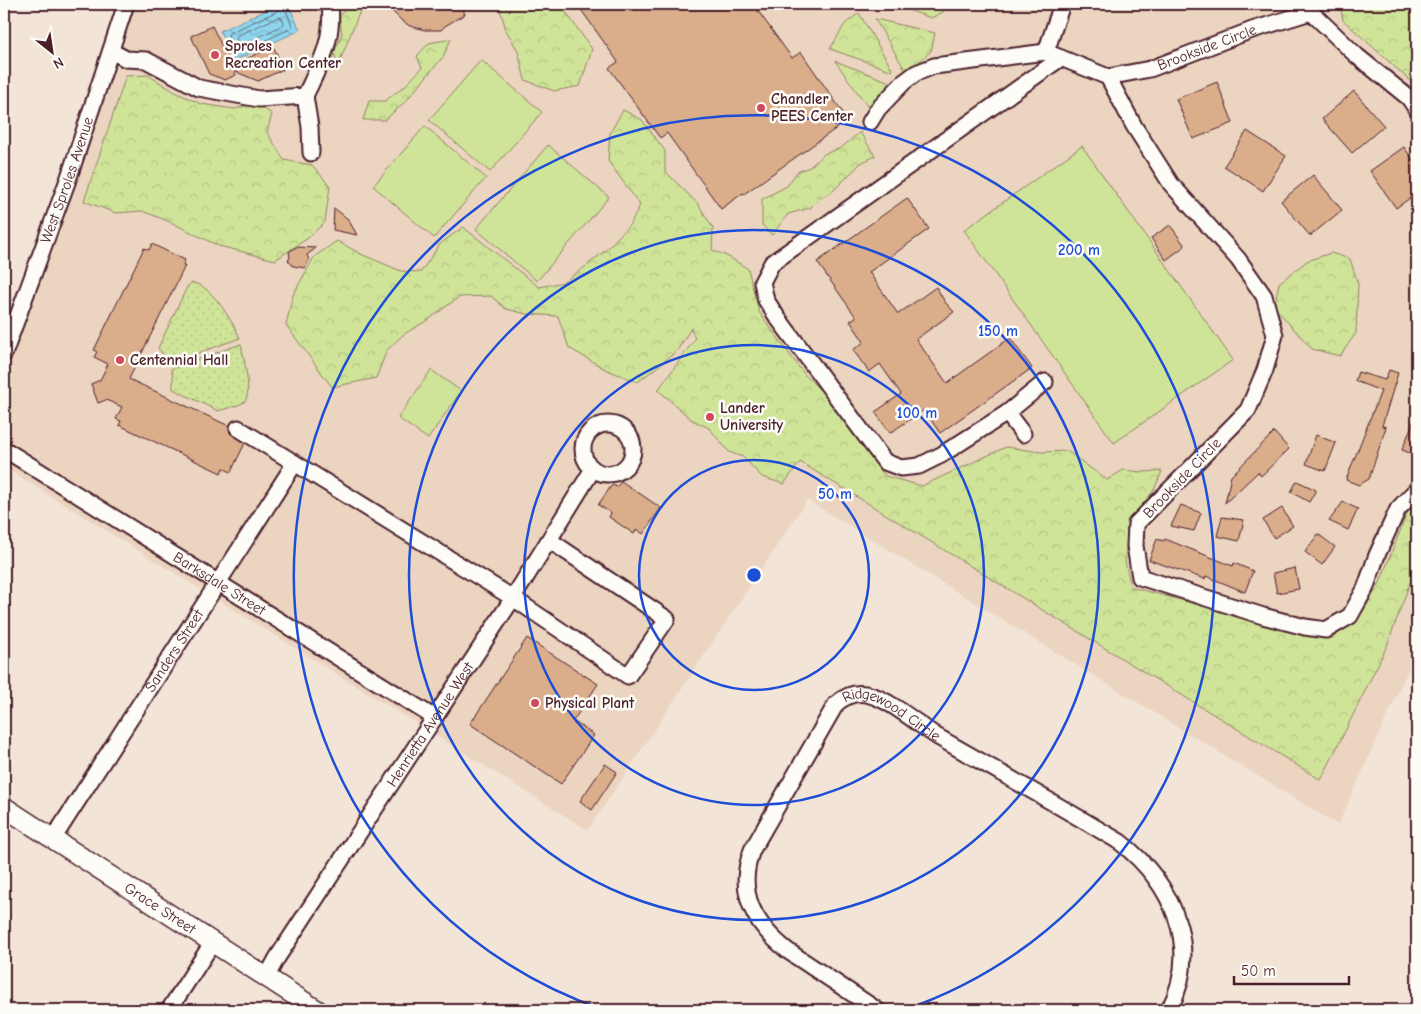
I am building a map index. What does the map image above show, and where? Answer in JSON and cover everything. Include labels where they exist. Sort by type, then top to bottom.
[{"type":"main road","name":"Grace Street","points":[[4,807],[317,1010]]},
{"type":"street","name":"West Sproles Avenue","points":[[4,354],[69,177],[126,4]]},
{"type":"street","points":[[310,153],[310,127],[304,96],[327,48],[332,18],[330,4]]},
{"type":"street","points":[[1046,52],[1062,4]]},
{"type":"street","name":"Brookside Circle","points":[[1417,110],[1409,98],[1357,56],[1311,12],[1252,30],[1150,69],[1108,77],[1134,126],[1171,184],[1238,259],[1264,296],[1275,335],[1265,370],[1248,410],[1136,524],[1135,546],[1140,577],[1263,616],[1305,627],[1326,630],[1350,616],[1366,590],[1377,556],[1398,509],[1417,489]]},
{"type":"street","points":[[110,51],[126,59],[146,60],[199,88],[259,99],[304,96]]},
{"type":"street","points":[[870,122],[878,110],[904,82],[916,73],[934,66],[1046,52],[1108,77]]},
{"type":"street","points":[[1045,382],[1006,413],[941,455],[919,466],[901,468],[885,462],[777,317],[766,300],[762,282],[772,263],[1061,58]]},
{"type":"street","points":[[1006,413],[1022,434]]},
{"type":"street","points":[[238,428],[512,598],[628,676],[667,619],[550,540]]},
{"type":"street","name":"Barksdale Street","points":[[4,449],[435,718]]},
{"type":"street","name":"Sanders Street","points":[[53,839],[294,463]]},
{"type":"street","name":"Henrietta Avenue West","points":[[266,978],[277,958],[435,718],[594,470]]},
{"type":"street","name":"Ridgewood Circle","points":[[877,1010],[776,942],[761,925],[746,889],[746,865],[752,850],[836,704],[843,697],[857,693],[865,693],[880,698],[936,736],[1120,842],[1137,856],[1152,872],[1166,893],[1175,913],[1181,936],[1181,976],[1178,991],[1169,1010]]},
{"type":"street","points":[[169,1010],[213,942]]},
{"type":"shaded area","name":"Lander University","points":[[131,4],[1417,4],[1417,650],[1338,825],[807,500],[588,830],[4,467],[4,366]]},
{"type":"green space","points":[[351,4],[377,4],[378,7],[360,11],[338,65],[334,53],[342,34],[339,16]]},
{"type":"green space","points":[[505,4],[560,4],[592,49],[580,86],[554,91],[525,80],[518,51],[506,30],[500,9]]},
{"type":"green space","points":[[883,4],[944,4],[943,12],[931,18],[900,7],[890,8]]},
{"type":"green space","points":[[1340,4],[1417,4],[1417,87],[1343,20]]},
{"type":"green space","points":[[859,13],[893,71],[830,49],[845,24]]},
{"type":"green space","points":[[875,19],[935,33],[931,51],[907,73]]},
{"type":"green space","points":[[451,39],[443,57],[405,102],[385,120],[363,120],[369,101],[385,101],[406,85],[422,68],[417,56],[429,43]]},
{"type":"green space","points":[[481,60],[542,112],[490,172],[429,120]]},
{"type":"green space","points":[[835,61],[895,84],[870,110]]},
{"type":"green space","points":[[148,75],[175,92],[201,104],[235,109],[255,103],[272,114],[267,132],[284,160],[312,165],[330,186],[325,222],[308,238],[275,260],[219,246],[168,221],[142,211],[116,213],[84,201],[126,76]]},
{"type":"green space","points":[[623,110],[642,120],[665,151],[665,171],[698,204],[713,228],[712,250],[729,257],[748,269],[759,312],[804,374],[836,406],[862,446],[885,476],[922,486],[1006,447],[1041,452],[1067,451],[1107,480],[1123,470],[1141,472],[1162,471],[1154,490],[1128,523],[1125,561],[1131,587],[1330,639],[1357,621],[1379,585],[1407,513],[1417,502],[1417,563],[1387,646],[1321,780],[800,462],[784,484],[762,477],[743,457],[729,452],[709,428],[692,420],[658,390],[695,339],[691,328],[677,351],[638,382],[607,370],[569,348],[558,316],[527,314],[506,309],[491,296],[459,297],[428,320],[404,334],[387,350],[376,378],[332,387],[286,325],[293,295],[314,257],[337,241],[363,255],[401,271],[421,272],[440,244],[463,227],[539,287],[564,282],[608,248],[631,223],[640,205],[608,161],[610,133]]},
{"type":"green space","points":[[425,126],[486,178],[434,238],[373,186]]},
{"type":"green space","points":[[860,132],[875,156],[861,163],[832,192],[820,198],[810,208],[788,214],[772,235],[762,225],[762,199],[787,186],[797,172],[810,167],[824,154],[841,148]]},
{"type":"green space","points":[[548,145],[609,197],[537,281],[476,229]]},
{"type":"green space","points":[[1082,146],[1233,360],[1114,443],[964,230]]},
{"type":"green space","points":[[1331,253],[1350,259],[1358,284],[1356,333],[1340,356],[1312,349],[1274,307],[1279,283],[1307,261]]},
{"type":"green space","points":[[191,283],[198,284],[213,296],[220,304],[240,338],[170,363],[158,348],[187,287]]},
{"type":"green space","points":[[241,344],[248,383],[247,398],[244,402],[218,411],[173,389],[171,369]]},
{"type":"green space","points":[[431,370],[461,391],[428,439],[398,418]]},
{"type":"water","points":[[280,4],[288,4],[300,30],[234,61],[220,31]]},
{"type":"building","points":[[385,4],[460,4],[465,14],[441,30],[425,30],[410,26],[402,21]]},
{"type":"building","name":"Chandler PEES Center","points":[[577,4],[753,4],[792,58],[801,52],[848,120],[721,209],[667,133],[660,138],[609,68],[618,62]]},
{"type":"building","points":[[212,26],[232,66],[273,46],[284,69],[258,81],[234,71],[236,75],[225,80],[209,74],[191,36]]},
{"type":"building","points":[[1217,82],[1233,123],[1193,139],[1176,99]]},
{"type":"building","points":[[1354,91],[1384,126],[1352,153],[1322,119]]},
{"type":"building","points":[[1247,131],[1286,156],[1263,191],[1224,166]]},
{"type":"building","points":[[1404,147],[1417,166],[1417,193],[1396,208],[1370,171]]},
{"type":"building","points":[[1313,175],[1342,210],[1310,236],[1281,201]]},
{"type":"building","points":[[907,198],[929,229],[869,272],[898,314],[936,287],[954,312],[916,339],[947,383],[1010,338],[1032,368],[940,433],[924,410],[890,433],[875,412],[901,394],[880,364],[869,372],[853,350],[864,342],[850,321],[856,317],[817,262]]},
{"type":"building","points":[[334,208],[348,219],[357,235],[333,230]]},
{"type":"building","points":[[1170,225],[1185,246],[1166,260],[1151,238]]},
{"type":"building","name":"Centennial Hall","points":[[152,244],[185,260],[183,265],[185,266],[129,379],[229,426],[230,433],[245,443],[231,472],[223,468],[221,473],[119,425],[121,421],[116,419],[122,407],[106,400],[98,403],[91,384],[100,380],[108,364],[94,357],[97,352],[94,350],[144,248],[149,250]]},
{"type":"building","points":[[296,247],[316,248],[307,255],[309,260],[305,268],[293,266],[288,260],[290,258],[289,252]]},
{"type":"building","points":[[1389,370],[1398,373],[1382,426],[1386,427],[1369,479],[1359,485],[1346,480],[1381,391],[1355,381],[1358,372],[1385,380]]},
{"type":"building","points":[[1417,413],[1417,456],[1402,450]]},
{"type":"building","points":[[1274,432],[1289,449],[1261,476],[1258,472],[1225,503],[1231,476]]},
{"type":"building","points":[[1316,435],[1336,443],[1325,471],[1306,464]]},
{"type":"building","points":[[621,481],[661,508],[643,534],[637,529],[634,534],[609,517],[611,513],[598,505],[612,485],[617,487]]},
{"type":"building","points":[[1297,481],[1316,490],[1309,502],[1291,492]]},
{"type":"building","points":[[1343,502],[1358,509],[1348,530],[1329,521]]},
{"type":"building","points":[[1181,505],[1201,513],[1194,531],[1171,526]]},
{"type":"building","points":[[1282,508],[1293,526],[1274,538],[1263,520]]},
{"type":"building","points":[[1222,517],[1244,520],[1239,541],[1217,536]]},
{"type":"building","points":[[1318,534],[1335,547],[1322,565],[1305,552]]},
{"type":"building","points":[[1157,539],[1164,541],[1165,539],[1233,566],[1234,563],[1253,571],[1245,592],[1206,576],[1205,579],[1149,560]]},
{"type":"building","points":[[1295,568],[1299,589],[1277,593],[1273,573]]},
{"type":"building","name":"Physical Plant","points":[[527,638],[598,684],[573,721],[594,735],[561,784],[470,724]]},
{"type":"building","points":[[605,764],[617,772],[592,810],[580,801]]},
{"type":"place","name":"Sproles Recreation Center","points":[[215,55]]},
{"type":"place","name":"Chandler PEES Center","points":[[761,108]]},
{"type":"place","name":"Centennial Hall","points":[[120,360]]},
{"type":"place","name":"Lander University","points":[[710,417]]},
{"type":"place","name":"Physical Plant","points":[[535,703]]}]
